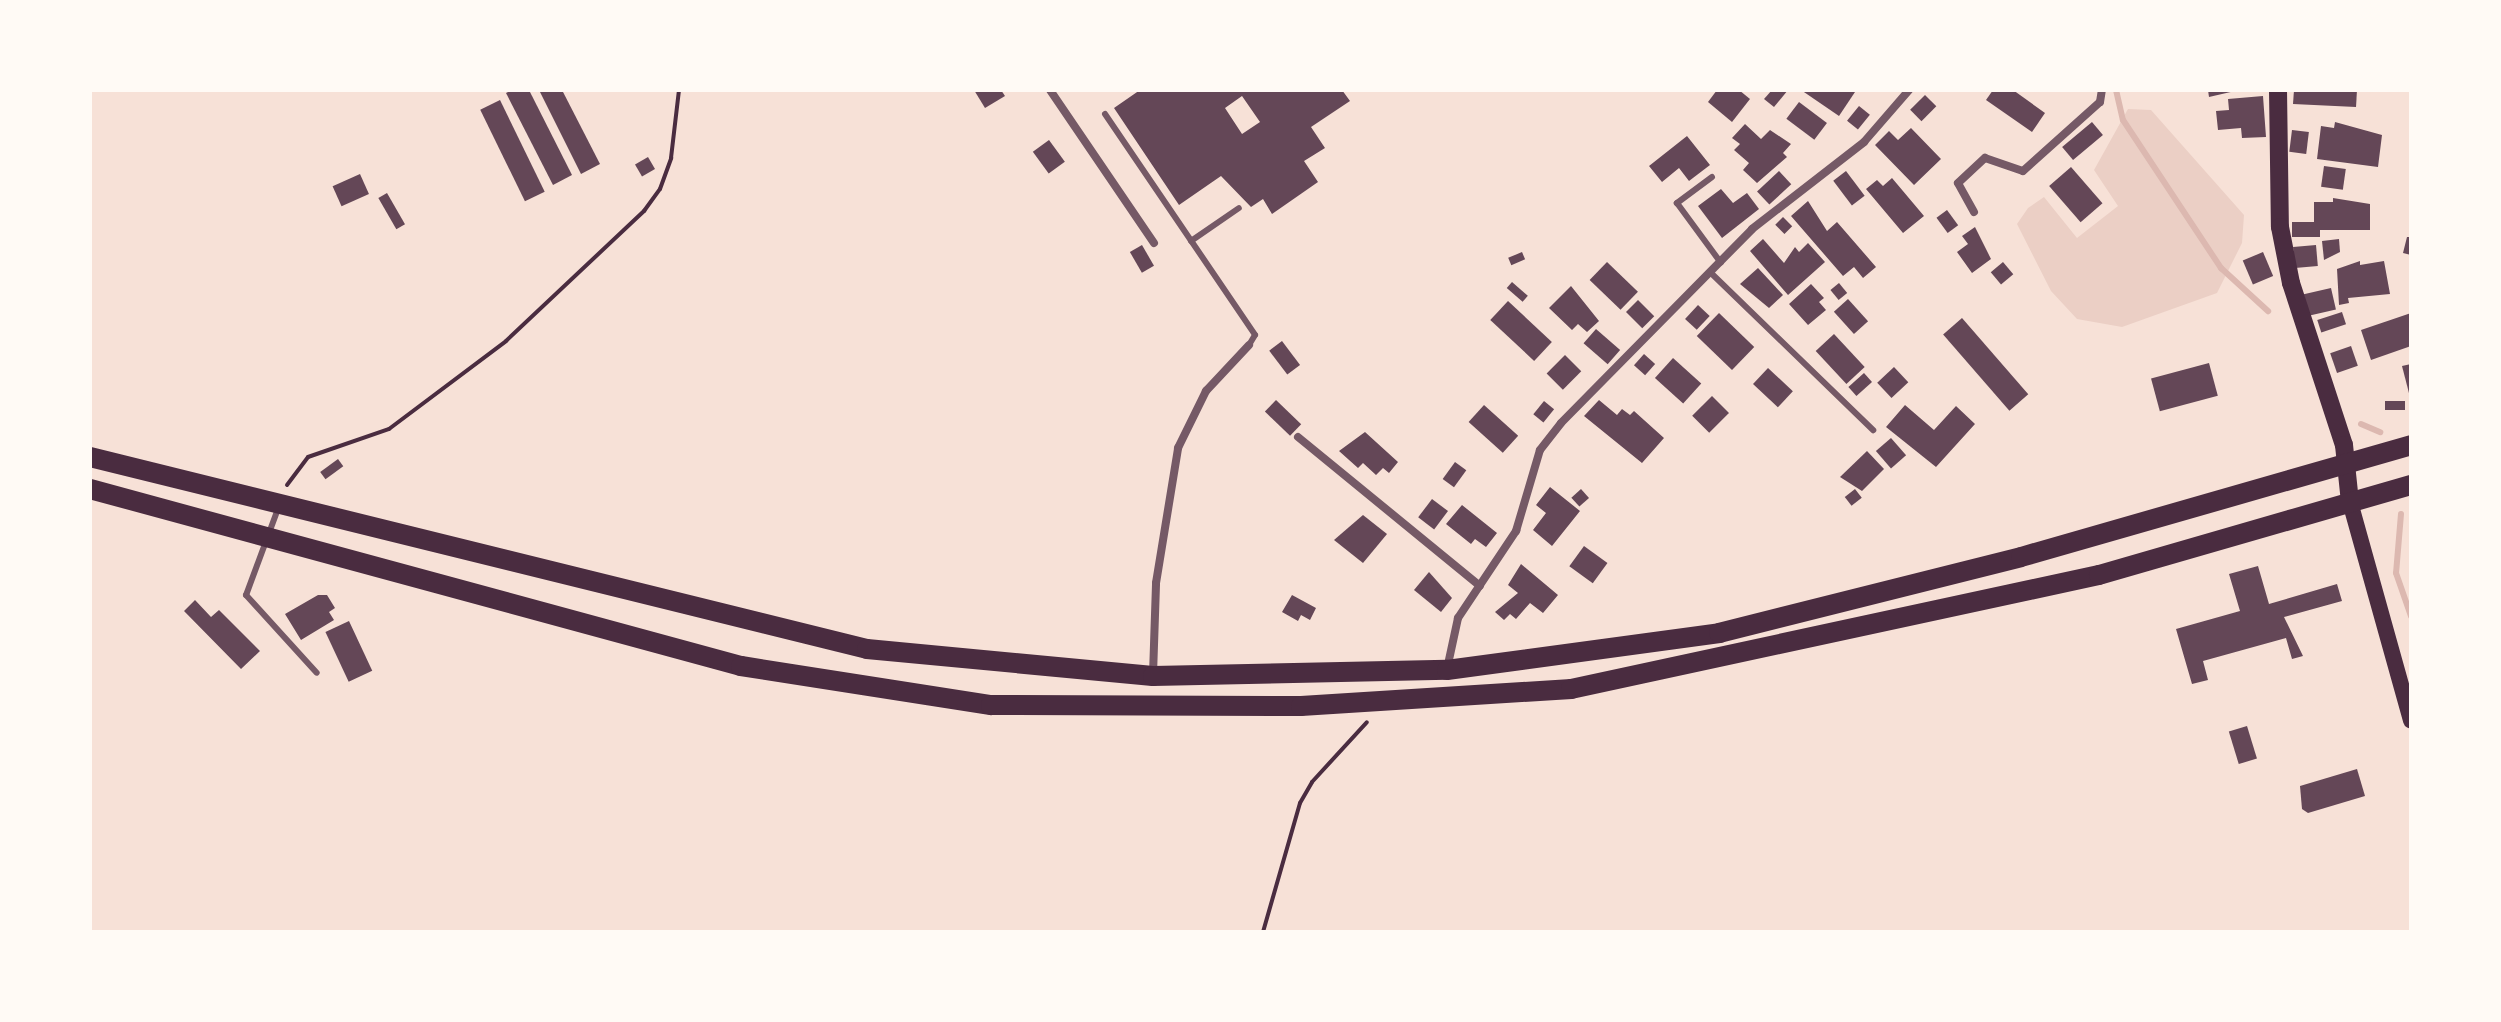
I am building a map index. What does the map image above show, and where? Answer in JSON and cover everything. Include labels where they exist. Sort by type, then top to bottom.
[{"type":"highway","points":[[90,457],[867,649],[1153,676],[1447,670],[1719,633],[2021,557],[2411,445]]},
{"type":"highway","points":[[90,489],[741,666],[991,705],[1384,702],[1571,689],[1821,638],[2099,575],[2411,485]]},
{"type":"main road","points":[[2278,90],[2280,227],[2291,283],[2348,463],[2350,502],[2411,721]]},
{"type":"street","points":[[1050,90],[1154,243]]},
{"type":"street","points":[[1447,670],[1458,618],[1516,531],[1540,450],[1561,423],[1788,197],[1864,142],[1909,90]]},
{"type":"street","points":[[1974,212],[1958,183],[1985,158],[2023,171],[2100,102],[2102,90]]},
{"type":"street","points":[[1153,676],[1157,569],[1178,448],[1206,391],[1249,345]]},
{"type":"street","points":[[1298,437],[1480,586]]},
{"type":"lane","points":[[1105,114],[1255,335],[1249,345]]},
{"type":"lane","points":[[1712,177],[1677,203],[1721,263]]},
{"type":"lane","points":[[1191,241],[1239,208]]},
{"type":"lane","points":[[1711,273],[1873,430]]},
{"type":"lane","points":[[280,503],[271,536],[246,595],[317,673]]},
{"type":"path","points":[[280,503],[308,457],[389,429],[506,341],[644,211],[660,189],[671,158],[679,90]]},
{"type":"path","points":[[1263,932],[1300,803],[1312,782],[1384,702]]},
{"type":"shaded area","points":[[2128,109],[2151,110],[2244,215],[2242,243],[2217,293],[2122,327],[2077,319],[2051,291],[2017,224],[2028,208],[2044,197],[2077,238],[2118,206],[2094,170]]},
{"type":"building","points":[[529,90],[572,175],[553,185],[506,93]]},
{"type":"building","points":[[539,90],[562,90],[600,164],[581,174]]},
{"type":"building","points":[[974,90],[1001,90],[1005,96],[985,108]]},
{"type":"building","points":[[1140,90],[1342,90],[1350,101],[1311,127],[1325,148],[1304,161],[1318,182],[1272,214],[1263,199],[1251,207],[1221,176],[1179,205],[1114,108]],"holes":[[[1242,96],[1260,122],[1242,134],[1225,108]]]},
{"type":"building","points":[[1717,90],[1739,90],[1750,99],[1732,122],[1708,102]]},
{"type":"building","points":[[1772,90],[1788,90],[1774,107],[1764,99]]},
{"type":"building","points":[[1801,90],[1852,90],[1855,92],[1839,116]]},
{"type":"building","points":[[1993,90],[2013,90],[2045,113],[2032,132],[1986,100]]},
{"type":"building","points":[[2208,90],[2235,90],[2235,91],[2209,97]]},
{"type":"building","points":[[2294,90],[2357,90],[2356,107],[2293,104]]},
{"type":"building","points":[[1925,95],[1936,106],[1921,121],[1910,110]]},
{"type":"building","points":[[2263,96],[2266,137],[2242,138],[2241,128],[2218,130],[2216,111],[2229,110],[2228,99]]},
{"type":"building","points":[[500,100],[545,192],[525,201],[480,110]]},
{"type":"building","points":[[1799,102],[1827,123],[1814,140],[1786,119]]},
{"type":"building","points":[[1859,106],[1870,115],[1858,130],[1847,121]]},
{"type":"building","points":[[2092,122],[2103,135],[2073,160],[2062,147]]},
{"type":"building","points":[[2335,122],[2382,135],[2378,167],[2317,159],[2321,126],[2334,128]]},
{"type":"building","points":[[1745,124],[1761,139],[1770,130],[1791,144],[1783,153],[1787,157],[1757,183],[1743,170],[1749,163],[1734,150],[1740,144],[1732,138]]},
{"type":"building","points":[[1911,128],[1941,159],[1914,185],[1875,145],[1889,131],[1898,140]]},
{"type":"building","points":[[2292,130],[2309,132],[2306,154],[2289,152]]},
{"type":"building","points":[[1687,136],[1710,165],[1689,181],[1679,168],[1662,182],[1649,166]]},
{"type":"building","points":[[1049,140],[1065,162],[1049,174],[1033,152]]},
{"type":"building","points":[[648,157],[655,169],[642,177],[635,164]]},
{"type":"building","points":[[2324,166],[2346,169],[2343,190],[2321,187]]},
{"type":"building","points":[[2071,167],[2102,203],[2081,222],[2049,186]]},
{"type":"building","points":[[1779,171],[1791,184],[1769,205],[1757,191]]},
{"type":"building","points":[[1846,171],[1865,196],[1852,205],[1833,181]]},
{"type":"building","points":[[360,174],[369,194],[342,206],[333,186]]},
{"type":"building","points":[[1892,178],[1924,216],[1903,233],[1866,189],[1877,180],[1883,186]]},
{"type":"building","points":[[1721,189],[1733,203],[1747,193],[1759,209],[1722,238],[1698,206]]},
{"type":"building","points":[[387,193],[405,224],[396,229],[378,198]]},
{"type":"building","points":[[2333,198],[2370,204],[2370,230],[2320,230],[2320,237],[2292,237],[2292,222],[2314,222],[2314,202],[2333,202]]},
{"type":"building","points":[[1808,201],[1827,231],[1837,222],[1876,267],[1863,278],[1854,267],[1843,276],[1791,216]]},
{"type":"building","points":[[1947,210],[1958,225],[1948,233],[1936,218]]},
{"type":"building","points":[[1783,217],[1792,226],[1784,234],[1775,225]]},
{"type":"building","points":[[1975,227],[1991,259],[1972,273],[1957,252],[1968,244],[1962,236]]},
{"type":"building","points":[[2407,237],[2411,237],[2411,255],[2403,253]]},
{"type":"building","points":[[1763,239],[1784,263],[1795,247],[1799,252],[1808,243],[1825,262],[1788,295],[1750,251]]},
{"type":"building","points":[[2339,239],[2340,252],[2324,260],[2322,241]]},
{"type":"building","points":[[1142,245],[1154,266],[1142,273],[1130,252]]},
{"type":"building","points":[[2316,245],[2318,266],[2295,268],[2293,247]]},
{"type":"building","points":[[1522,252],[1525,259],[1511,265],[1508,258]]},
{"type":"building","points":[[2263,252],[2273,276],[2253,285],[2243,261]]},
{"type":"building","points":[[2360,261],[2360,265],[2384,261],[2390,294],[2348,298],[2349,303],[2339,305],[2337,269]]},
{"type":"building","points":[[1607,262],[1638,292],[1621,310],[1590,280]]},
{"type":"building","points":[[2003,262],[2013,274],[2001,285],[1991,272]]},
{"type":"building","points":[[1758,268],[1783,295],[1769,308],[1740,284]]},
{"type":"building","points":[[1512,282],[1528,296],[1523,302],[1507,288]]},
{"type":"building","points":[[1839,283],[1847,293],[1839,300],[1830,290]]},
{"type":"building","points":[[1811,284],[1824,298],[1819,302],[1826,310],[1808,325],[1789,304]]},
{"type":"building","points":[[1571,286],[1599,321],[1587,332],[1578,324],[1572,330],[1549,308]]},
{"type":"building","points":[[2331,288],[2336,309],[2309,316],[2304,294]]},
{"type":"building","points":[[1848,299],[1868,321],[1854,334],[1834,312]]},
{"type":"building","points":[[1638,300],[1654,316],[1642,328],[1626,312]]},
{"type":"building","points":[[1508,301],[1552,342],[1534,361],[1490,320]]},
{"type":"building","points":[[1698,305],[1710,316],[1697,330],[1685,319]]},
{"type":"building","points":[[2342,312],[2346,324],[2321,332],[2317,320]]},
{"type":"building","points":[[1719,313],[1754,347],[1732,370],[1697,336]]},
{"type":"building","points":[[2411,313],[2411,346],[2371,360],[2361,330]]},
{"type":"building","points":[[1962,318],[2028,394],[2009,411],[1943,334]]},
{"type":"building","points":[[1596,329],[1620,350],[1608,364],[1584,343]]},
{"type":"building","points":[[1834,334],[1865,367],[1846,384],[1816,351]]},
{"type":"building","points":[[1282,341],[1300,365],[1287,375],[1269,351]]},
{"type":"building","points":[[2351,346],[2358,366],[2337,373],[2330,353]]},
{"type":"building","points":[[1644,354],[1655,364],[1645,375],[1634,365]]},
{"type":"building","points":[[1565,355],[1581,371],[1563,390],[1547,373]]},
{"type":"building","points":[[1673,358],[1701,383],[1683,403],[1655,378]]},
{"type":"building","points":[[2209,363],[2218,396],[2160,411],[2151,379]]},
{"type":"building","points":[[2411,364],[2411,397],[2410,397],[2402,366]]},
{"type":"building","points":[[1894,367],[1908,382],[1892,398],[1877,383]]},
{"type":"building","points":[[1768,368],[1793,391],[1778,407],[1753,384]]},
{"type":"building","points":[[1864,373],[1872,382],[1856,396],[1848,387]]},
{"type":"building","points":[[1712,396],[1729,413],[1709,433],[1692,416]]},
{"type":"building","points":[[1276,400],[1301,424],[1290,436],[1265,412]]},
{"type":"building","points":[[1599,400],[1617,415],[1622,409],[1630,415],[1634,411],[1664,438],[1642,463],[1584,416]]},
{"type":"building","points":[[1544,401],[1554,409],[1543,422],[1533,414]]},
{"type":"building","points":[[2385,401],[2405,401],[2405,410],[2385,410]]},
{"type":"building","points":[[1484,405],[1518,436],[1503,453],[1469,422]]},
{"type":"building","points":[[1905,405],[1934,430],[1956,406],[1975,424],[1936,467],[1886,427]]},
{"type":"building","points":[[1365,432],[1398,462],[1389,473],[1383,468],[1376,475],[1363,463],[1358,468],[1339,451]]},
{"type":"building","points":[[1891,438],[1906,455],[1891,468],[1876,451]]},
{"type":"building","points":[[1867,451],[1884,469],[1862,491],[1840,477]]},
{"type":"building","points":[[338,459],[343,466],[325,479],[320,472]]},
{"type":"building","points":[[1455,462],[1466,470],[1454,487],[1443,479]]},
{"type":"building","points":[[1550,487],[1580,511],[1552,546],[1533,530],[1546,513],[1536,505]]},
{"type":"building","points":[[1581,489],[1589,498],[1579,507],[1571,498]]},
{"type":"building","points":[[1855,489],[1862,498],[1852,506],[1845,497]]},
{"type":"building","points":[[1432,499],[1448,511],[1434,529],[1418,517]]},
{"type":"building","points":[[1462,505],[1497,533],[1486,547],[1475,539],[1471,544],[1446,524]]},
{"type":"building","points":[[1363,515],[1387,534],[1363,563],[1334,540]]},
{"type":"building","points":[[1584,546],[1607,563],[1593,583],[1569,566]]},
{"type":"building","points":[[1521,564],[1558,595],[1543,613],[1530,603],[1516,619],[1510,614],[1504,620],[1495,612],[1518,593],[1508,585]]},
{"type":"building","points":[[2258,566],[2269,604],[2337,584],[2342,601],[2284,617],[2303,656],[2292,659],[2286,638],[2203,661],[2208,680],[2192,684],[2176,629],[2240,611],[2229,574]]},
{"type":"building","points":[[1429,572],[1452,598],[1441,612],[1414,590]]},
{"type":"building","points":[[318,595],[327,595],[335,608],[329,612],[334,620],[301,640],[285,614]]},
{"type":"building","points":[[1292,595],[1316,608],[1310,620],[1301,615],[1298,621],[1282,612]]},
{"type":"building","points":[[195,600],[211,617],[219,610],[260,651],[241,669],[184,611]]},
{"type":"building","points":[[349,621],[372,671],[349,682],[325,632]]},
{"type":"building","points":[[2247,726],[2257,759],[2239,764],[2229,732]]},
{"type":"building","points":[[2357,769],[2365,796],[2308,813],[2302,809],[2300,786]]},
{"type":"waterway","points":[[2116,90],[2123,120],[2221,268],[2268,311]]},
{"type":"waterway","points":[[2361,424],[2380,432]]},
{"type":"waterway","points":[[2401,514],[2396,573],[2411,616]]}]
